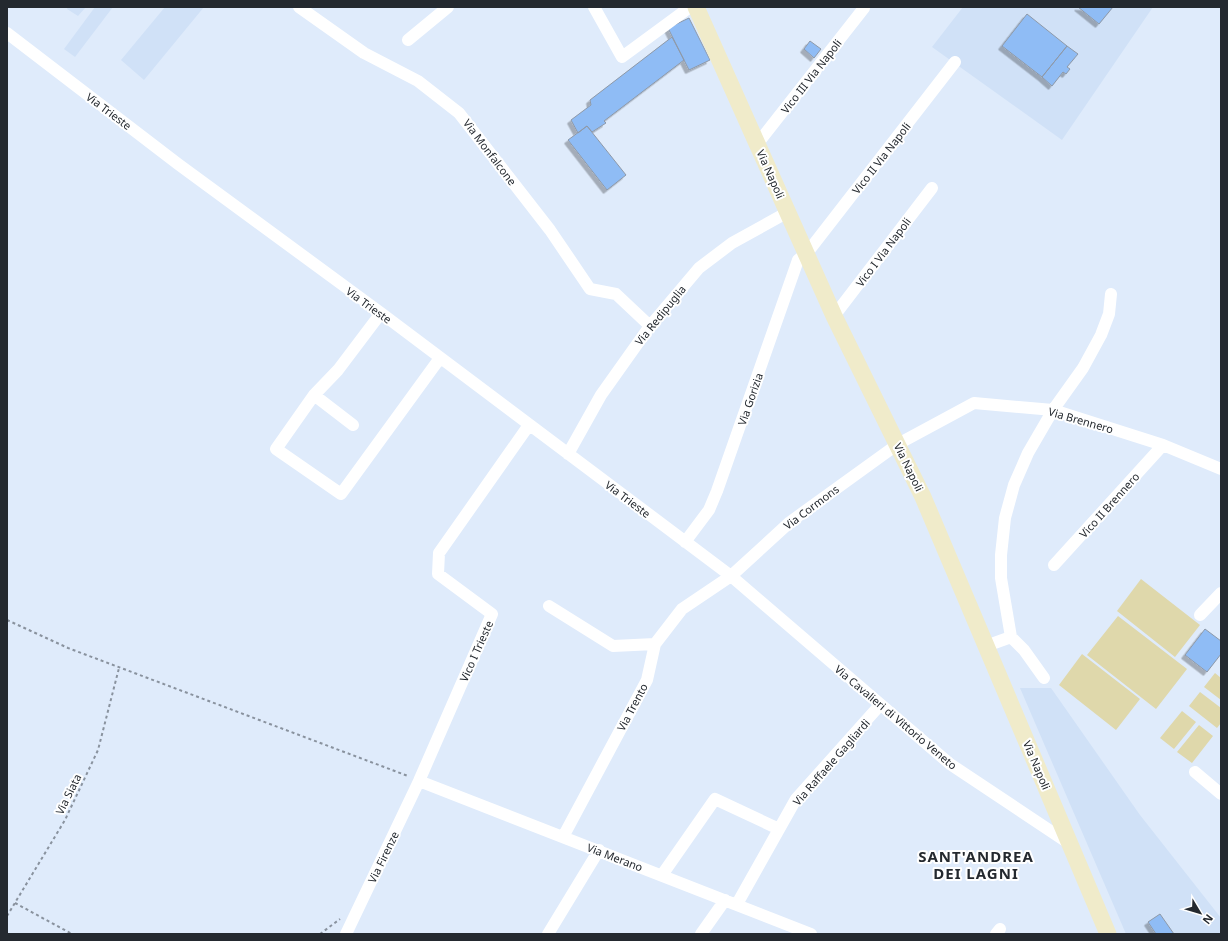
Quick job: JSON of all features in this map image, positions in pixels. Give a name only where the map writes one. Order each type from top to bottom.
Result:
[{"type":"street","name":"Via Monfalcone","points":[[299,7],[364,53],[418,81],[459,113],[550,230],[590,289],[616,294],[650,326]]},
{"type":"street","points":[[408,40],[448,7]]},
{"type":"street","points":[[594,7],[622,57],[690,7]]},
{"type":"street","name":"Via Napoli","points":[[696,7],[834,316],[923,497],[1108,934]]},
{"type":"street","name":"Vico III Via Napoli","points":[[758,143],[864,8]]},
{"type":"street","name":"Via Trieste","points":[[7,33],[178,164],[381,313],[730,576]]},
{"type":"street","name":"Vico II Via Napoli","points":[[807,253],[955,62]]},
{"type":"street","name":"Vico I Via Napoli","points":[[834,316],[932,188]]},
{"type":"street","name":"Via Redipuglia","points":[[568,454],[602,395],[650,326],[699,268],[732,243],[788,212]]},
{"type":"street","name":"Via Gorizia","points":[[685,542],[709,510],[718,491],[798,260],[807,253]]},
{"type":"street","points":[[1044,678],[1024,650],[1011,638],[1001,578],[1001,555],[1006,518],[1014,484],[1028,453],[1053,410],[1083,368],[1101,335],[1109,314],[1111,294]]},
{"type":"street","points":[[381,313],[338,370],[314,395],[276,449],[341,494],[440,358]]},
{"type":"street","points":[[314,395],[353,425]]},
{"type":"street","name":"Via Brennero","points":[[898,444],[974,403],[1053,410],[1163,445],[1221,469]]},
{"type":"street","name":"Vico I Trieste","points":[[419,781],[492,614],[438,574],[439,553],[530,425]]},
{"type":"street","name":"Via Cormons","points":[[730,576],[790,522],[898,444]]},
{"type":"street","name":"Vico II Brennero","points":[[1054,565],[1163,445]]},
{"type":"street","name":"Via Trento","points":[[563,836],[647,680],[655,644],[682,609],[730,576]]},
{"type":"street","name":"Via Cavalieri di Vittorio Veneto","points":[[730,576],[950,764],[1071,845]]},
{"type":"street","points":[[1200,615],[1221,593]]},
{"type":"street","points":[[549,606],[612,646],[655,644]]},
{"type":"street","points":[[986,646],[1011,638]]},
{"type":"street","name":"Via Raffaele Gagliardi","points":[[737,904],[796,799],[880,705]]},
{"type":"street","points":[[1195,772],[1221,794]]},
{"type":"street","name":"Via Merano","points":[[419,781],[737,904],[790,930],[811,934]]},
{"type":"street","name":"Via Firenze","points":[[346,934],[419,781]]},
{"type":"street","points":[[662,875],[715,799],[779,829]]},
{"type":"street","points":[[548,934],[599,850]]},
{"type":"street","points":[[701,934],[725,900]]},
{"type":"path","points":[[7,620],[68,648],[119,668],[419,781]]},
{"type":"path","name":"Via Siata","points":[[7,916],[64,820],[98,750],[119,668]]},
{"type":"path","points":[[15,903],[72,934]]},
{"type":"path","points":[[320,934],[334,922],[349,914],[356,913]]},
{"type":"shaded area","points":[[68,7],[86,7],[78,16],[67,9]]},
{"type":"shaded area","points":[[95,7],[113,7],[75,57],[64,49]]},
{"type":"shaded area","points":[[165,7],[204,7],[144,80],[121,60]]},
{"type":"shaded area","points":[[963,7],[1153,7],[1062,140],[932,47]]},
{"type":"shaded area","points":[[1141,579],[1200,625],[1175,657],[1117,611]]},
{"type":"shaded area","points":[[1118,616],[1187,669],[1156,709],[1087,655]]},
{"type":"shaded area","points":[[1082,654],[1140,699],[1116,730],[1059,685]]},
{"type":"shaded area","points":[[1215,673],[1221,678],[1221,700],[1204,687]]},
{"type":"shaded area","points":[[1020,688],[1051,688],[1140,815],[1221,918],[1221,934],[1126,934]]},
{"type":"shaded area","points":[[1200,692],[1221,708],[1221,723],[1217,728],[1189,706]]},
{"type":"shaded area","points":[[1182,711],[1196,722],[1174,749],[1160,738]]},
{"type":"shaded area","points":[[1199,725],[1213,736],[1192,763],[1177,752]]},
{"type":"building","points":[[1078,7],[1113,7],[1099,24]]},
{"type":"building","points":[[1027,14],[1067,46],[1042,77],[1002,46]]},
{"type":"building","points":[[689,18],[710,60],[689,70],[668,28]]},
{"type":"building","points":[[672,37],[684,60],[604,121],[606,123],[592,132],[587,126],[578,133],[571,120],[591,105],[590,100]]},
{"type":"building","points":[[810,41],[821,49],[814,58],[804,49]]},
{"type":"building","points":[[1067,46],[1078,54],[1067,67],[1070,69],[1066,74],[1063,72],[1052,86],[1042,77]]},
{"type":"building","points":[[587,126],[626,175],[607,190],[568,140]]},
{"type":"building","points":[[1205,629],[1221,641],[1221,654],[1207,672],[1185,655]]},
{"type":"building","points":[[1160,914],[1174,934],[1156,934],[1148,922]]},
{"type":"district","name":"SANT'ANDREA DEI LAGNI","points":[[976,864]]}]
